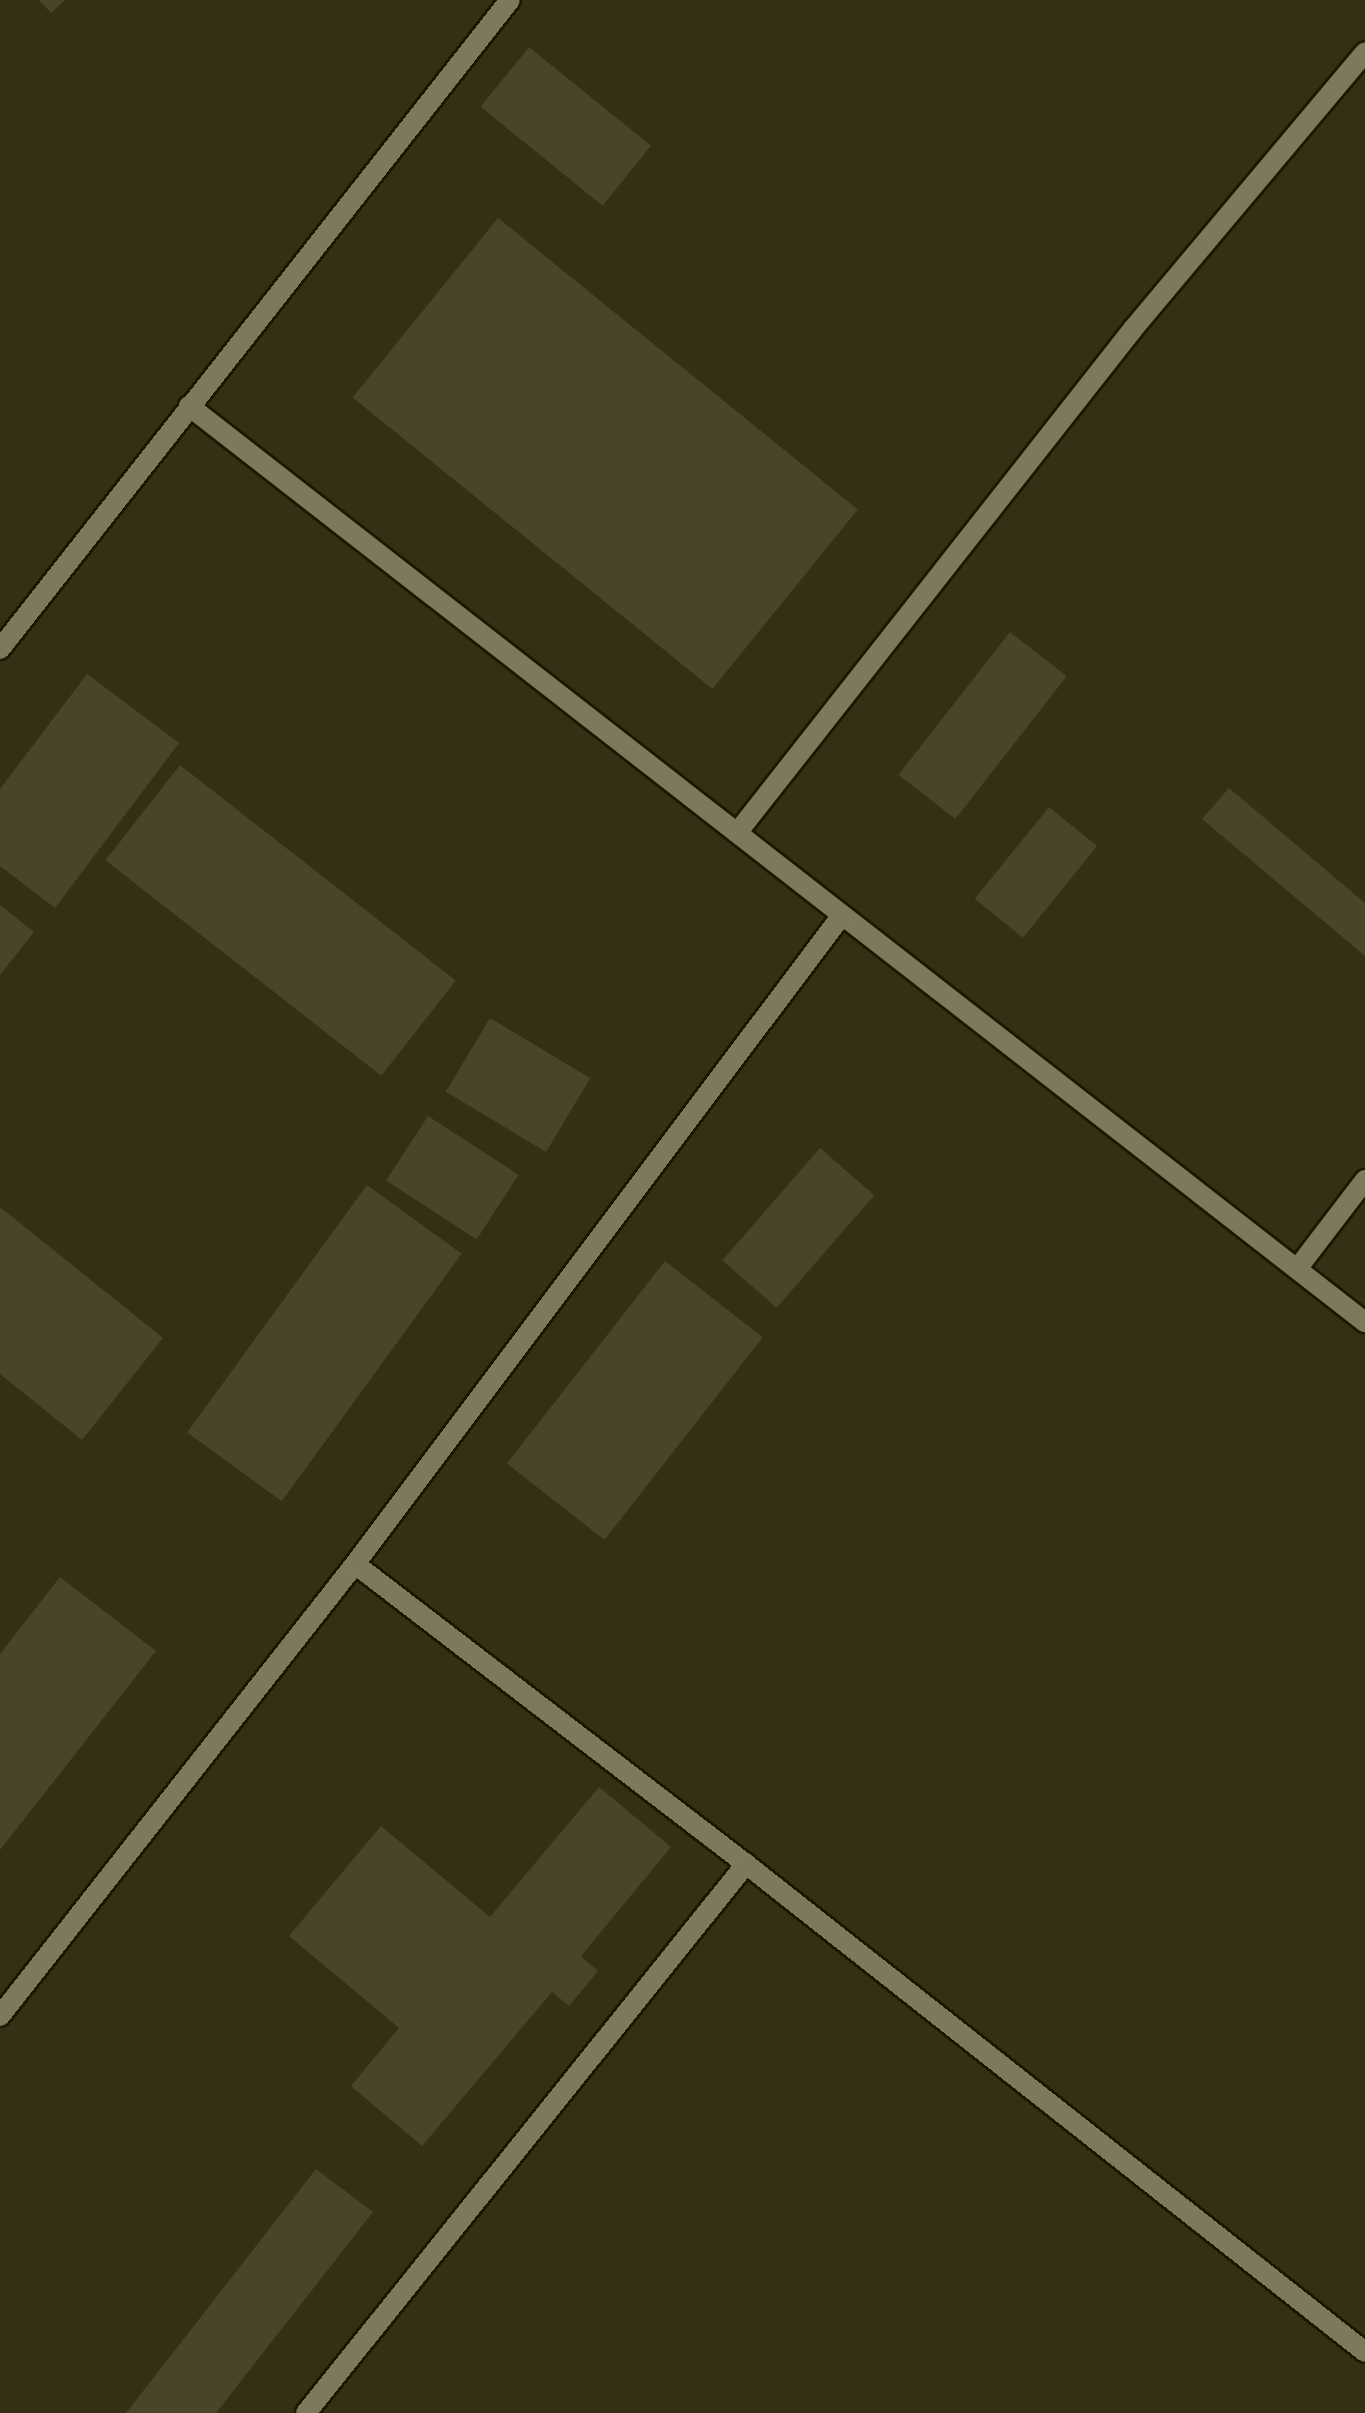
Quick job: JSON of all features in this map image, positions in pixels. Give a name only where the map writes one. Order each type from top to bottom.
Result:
[{"type":"lane","points":[[0,649],[510,0]]},
{"type":"lane","points":[[737,833],[1133,329],[1365,53]]},
{"type":"lane","points":[[189,406],[1365,1322]]},
{"type":"lane","points":[[0,2016],[355,1564],[842,915]]},
{"type":"lane","points":[[1297,1269],[1365,1180]]},
{"type":"lane","points":[[355,1564],[746,1864],[1365,2352]]},
{"type":"lane","points":[[306,2413],[746,1864]]},
{"type":"building","points":[[39,0],[65,0],[51,13]]},
{"type":"building","points":[[529,47],[651,146],[603,206],[481,107]]},
{"type":"building","points":[[498,218],[858,509],[712,689],[353,398]]},
{"type":"building","points":[[1010,632],[1067,676],[955,819],[899,775]]},
{"type":"building","points":[[87,674],[179,743],[55,908],[0,866],[0,789]]},
{"type":"building","points":[[180,765],[456,980],[381,1076],[106,860]]},
{"type":"building","points":[[1229,788],[1365,903],[1365,956],[1202,819]]},
{"type":"building","points":[[1049,807],[1097,846],[1023,938],[975,899]]},
{"type":"building","points":[[0,905],[34,932],[0,975]]},
{"type":"building","points":[[490,1018],[590,1078],[546,1152],[446,1092]]},
{"type":"building","points":[[428,1116],[519,1175],[477,1239],[386,1181]]},
{"type":"building","points":[[820,1148],[874,1195],[777,1308],[722,1260]]},
{"type":"building","points":[[367,1185],[462,1254],[282,1501],[187,1433]]},
{"type":"building","points":[[0,1207],[163,1338],[82,1440],[0,1374]]},
{"type":"building","points":[[665,1261],[763,1337],[604,1540],[507,1464]]},
{"type":"building","points":[[60,1577],[156,1651],[0,1850],[0,1654]]},
{"type":"building","points":[[599,1787],[671,1847],[581,1956],[598,1971],[569,2006],[552,1992],[422,2146],[351,2086],[399,2028],[289,1936],[381,1826],[490,1917]]},
{"type":"building","points":[[316,2169],[373,2212],[216,2413],[126,2413]]}]
